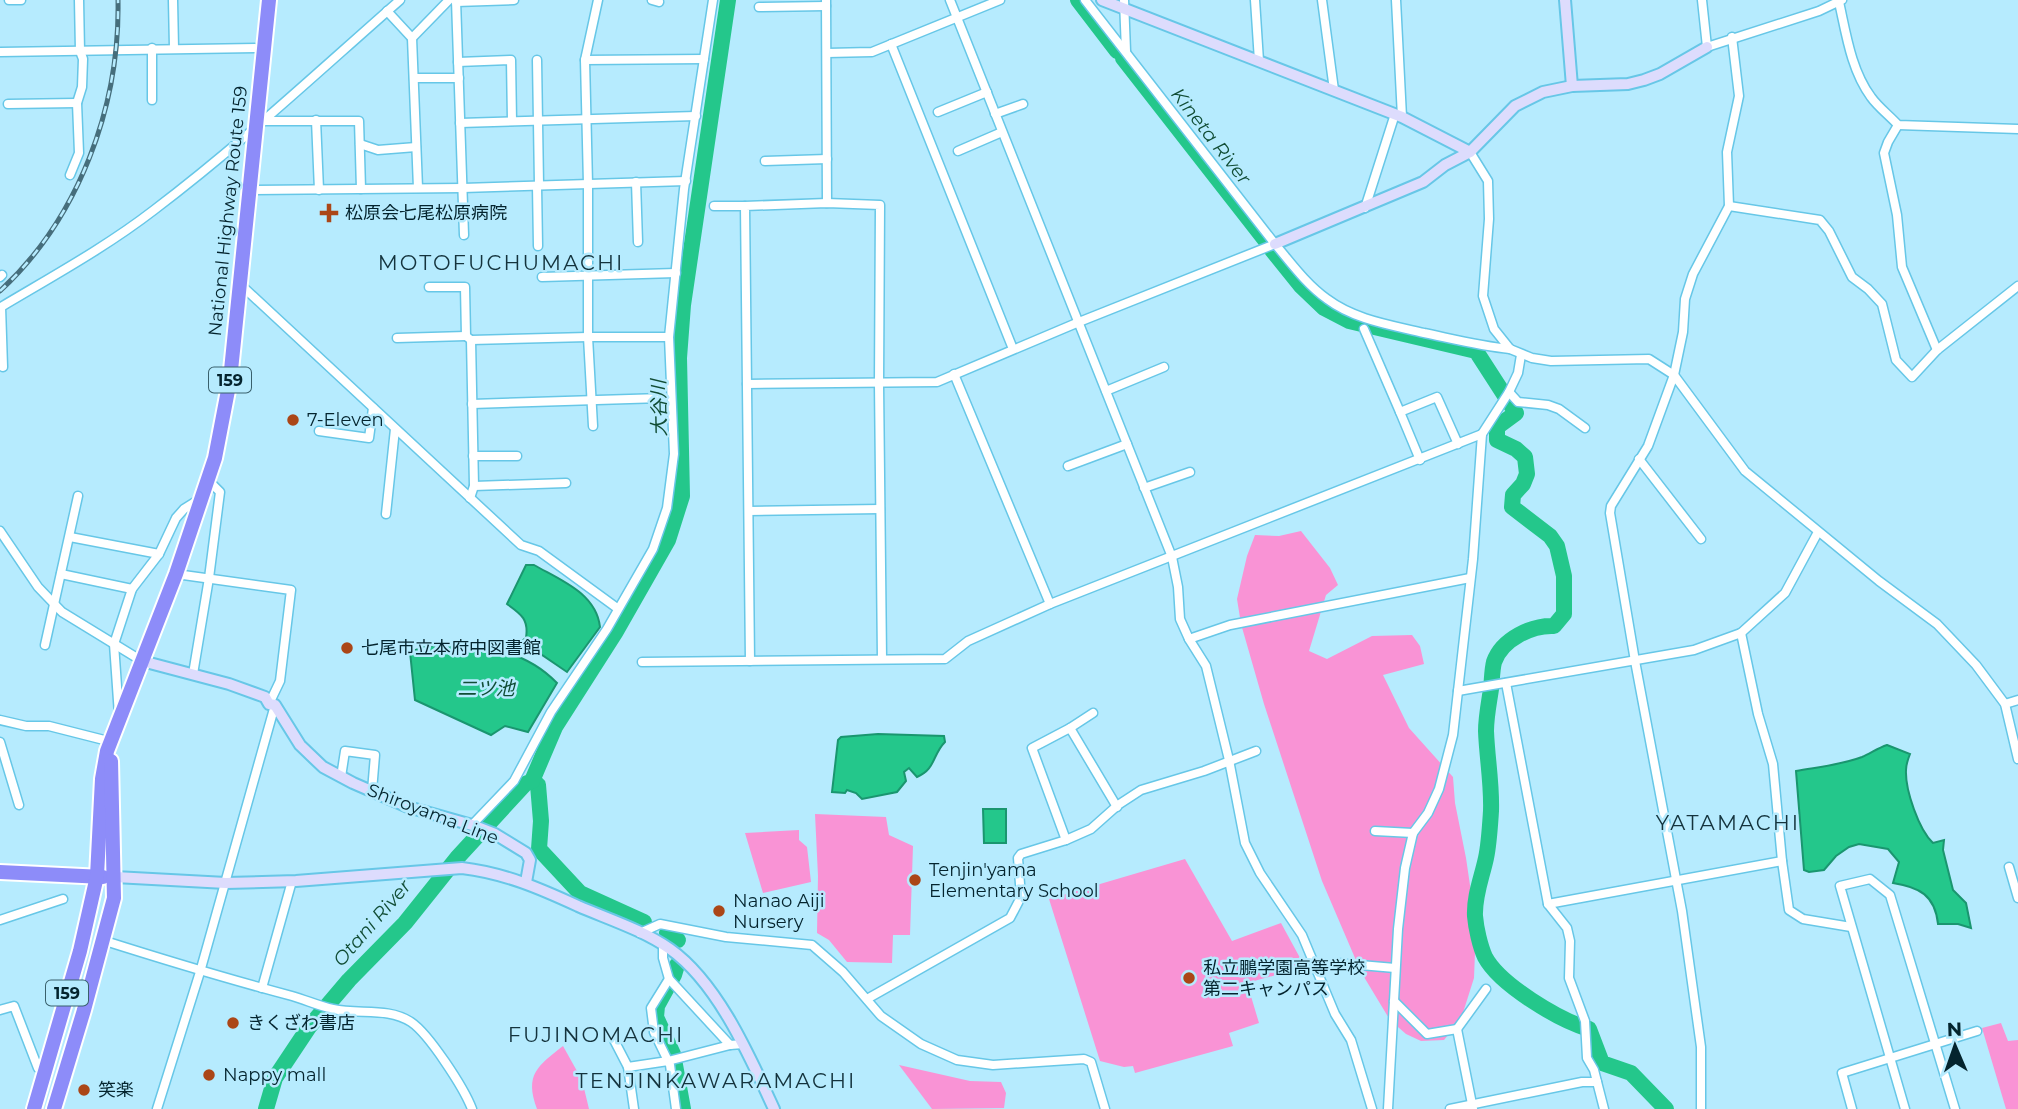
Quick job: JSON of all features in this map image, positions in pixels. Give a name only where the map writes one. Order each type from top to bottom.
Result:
[{"type":"highway","name":"National Highway Route 159","points":[[97,876],[102,779],[107,751],[176,574],[215,458],[230,380],[259,125],[269,0]]},
{"type":"highway","name":"National Highway Route 159","points":[[112,742],[115,877]]},
{"type":"highway","points":[[0,872],[115,877]]},
{"type":"highway","name":"159","points":[[34,1109],[79,951],[97,876]]},
{"type":"highway","name":"159","points":[[54,1109],[114,898],[115,877]]},
{"type":"main road","points":[[1102,0],[1124,4],[1259,61],[1399,115],[1470,152]]},
{"type":"main road","points":[[1565,0],[1573,86]]},
{"type":"main road","points":[[1275,243],[1423,182],[1470,152],[1515,106],[1543,92],[1573,86],[1628,84],[1644,80],[1660,74],[1707,47]]},
{"type":"main road","points":[[142,660],[265,697],[272,705]]},
{"type":"main road","name":"Shiroyama Line","points":[[272,705],[300,745],[323,766],[341,777],[408,807],[495,834],[526,853],[530,860],[526,882]]},
{"type":"main road","name":"Shiroyama Line","points":[[115,877],[226,883],[292,881],[458,868],[486,870],[526,882],[640,933],[663,946],[696,974],[713,995],[743,1044],[774,1109]]},
{"type":"street","points":[[9,0],[22,0]]},
{"type":"street","points":[[70,175],[79,153],[77,103],[82,87],[83,59],[80,51],[79,0]]},
{"type":"street","points":[[173,0],[174,48]]},
{"type":"street","points":[[3,367],[1,307],[133,225],[259,125],[400,0]]},
{"type":"street","points":[[412,38],[454,1],[514,0]]},
{"type":"street","points":[[593,426],[588,337],[585,60],[598,0]]},
{"type":"street","points":[[475,826],[514,781],[551,712],[607,629],[653,549],[661,529],[671,490],[674,454],[669,337],[686,181],[713,0]]},
{"type":"street","points":[[950,0],[1172,557],[1180,618],[1206,666],[1230,760],[1245,843],[1260,873],[1302,935],[1335,1013],[1351,1040],[1372,1109]]},
{"type":"street","points":[[827,53],[872,52],[1000,0]]},
{"type":"street","points":[[1085,0],[1275,243],[1311,285],[1328,300],[1356,315],[1480,346],[1510,349],[1521,355],[1550,360],[1650,359],[1674,375],[1745,471],[1818,532],[1937,624],[1976,665],[2005,704],[2018,759]]},
{"type":"street","points":[[1255,0],[1259,61]]},
{"type":"street","points":[[1322,0],[1334,90]]},
{"type":"street","points":[[1365,208],[1399,115],[1396,0]]},
{"type":"street","points":[[1702,0],[1707,47],[1819,11],[1840,1],[1852,55],[1863,84],[1872,99],[1898,125],[2018,129]]},
{"type":"street","points":[[454,1],[464,235]]},
{"type":"street","points":[[759,7],[826,3],[827,203]]},
{"type":"street","points":[[1124,4],[1126,51]]},
{"type":"street","points":[[387,11],[412,38],[418,188]]},
{"type":"street","points":[[1701,1109],[1701,1047],[1682,911],[1610,513],[1611,506],[1648,446],[1674,375],[1683,332],[1685,299],[1692,274],[1729,206],[1727,152],[1739,96],[1732,37]]},
{"type":"street","points":[[891,44],[1013,349]]},
{"type":"street","points":[[152,48],[152,100]]},
{"type":"street","points":[[0,52],[264,48]]},
{"type":"street","points":[[585,60],[704,59]]},
{"type":"street","points":[[537,60],[538,246]]},
{"type":"street","points":[[458,62],[511,61],[512,121]]},
{"type":"street","points":[[414,78],[459,78]]},
{"type":"street","points":[[938,112],[987,92]]},
{"type":"street","points":[[8,104],[77,103]]},
{"type":"street","points":[[995,114],[1023,104]]},
{"type":"street","points":[[460,123],[696,116]]},
{"type":"street","points":[[259,125],[316,120],[359,121],[361,189]]},
{"type":"street","points":[[316,120],[319,190]]},
{"type":"street","points":[[1898,125],[1884,153],[1897,215],[1900,256],[1902,267],[1937,349]]},
{"type":"street","points":[[958,151],[1002,132]]},
{"type":"street","points":[[360,144],[378,150],[416,147]]},
{"type":"street","points":[[1470,152],[1488,181],[1489,219],[1484,304],[1494,328],[1510,349]]},
{"type":"street","points":[[765,161],[827,159]]},
{"type":"street","points":[[251,190],[463,188],[686,181]]},
{"type":"street","points":[[636,182],[638,242]]},
{"type":"street","points":[[714,206],[827,203],[880,205],[882,659]]},
{"type":"street","points":[[745,206],[750,661]]},
{"type":"street","points":[[1729,206],[1820,220],[1829,231],[1852,277],[1882,304],[1896,360],[1912,377],[1937,349],[2018,286]]},
{"type":"street","points":[[747,384],[937,382],[1275,243]]},
{"type":"street","points":[[542,277],[677,273]]},
{"type":"street","points":[[241,285],[521,545],[540,551],[617,608]]},
{"type":"street","points":[[429,287],[465,287],[474,486],[470,498]]},
{"type":"street","points":[[1364,329],[1420,460]]},
{"type":"street","points":[[397,338],[669,337]]},
{"type":"street","points":[[1388,1109],[1395,968],[1405,868],[1413,833],[1428,813],[1439,789],[1454,735],[1482,435],[1507,396],[1518,373],[1521,355]]},
{"type":"street","points":[[1106,391],[1164,367]]},
{"type":"street","points":[[954,374],[1050,604]]},
{"type":"street","points":[[1507,396],[1518,402],[1559,409],[1585,428]]},
{"type":"street","points":[[1399,412],[1437,397],[1458,444]]},
{"type":"street","points":[[472,404],[662,398]]},
{"type":"street","points":[[319,431],[369,438],[373,408]]},
{"type":"street","points":[[386,514],[395,429]]},
{"type":"street","points":[[642,662],[945,659],[968,641],[1050,604],[1482,435]]},
{"type":"street","points":[[1068,466],[1127,444]]},
{"type":"street","points":[[473,456],[517,456]]},
{"type":"street","points":[[1639,459],[1700,539]]},
{"type":"street","points":[[1144,488],[1190,472]]},
{"type":"street","points":[[193,674],[220,492],[207,479]]},
{"type":"street","points":[[474,486],[565,483]]},
{"type":"street","points":[[45,645],[78,496]]},
{"type":"street","points":[[120,721],[114,644],[132,589],[159,554],[176,518],[200,499]]},
{"type":"street","points":[[749,511],[880,509]]},
{"type":"street","points":[[0,531],[24,568],[62,612],[142,660]]},
{"type":"street","points":[[1458,691],[1694,650],[1741,633],[1785,593],[1818,532]]},
{"type":"street","points":[[70,537],[159,554]]},
{"type":"street","points":[[61,574],[132,589]]},
{"type":"street","points":[[157,1109],[226,883],[280,681],[291,590],[176,574]]},
{"type":"street","points":[[1189,639],[1230,625],[1470,578]]},
{"type":"street","points":[[1741,633],[1758,714],[1773,764],[1789,910],[1803,919],[1851,927]]},
{"type":"street","points":[[1506,683],[1548,904],[1567,928],[1570,942],[1569,978],[1584,1027],[1587,1058],[1594,1070],[1604,1109]]},
{"type":"street","points":[[2005,704],[2018,700]]},
{"type":"street","points":[[1066,840],[1032,748],[1094,713]]},
{"type":"street","points":[[0,720],[26,726],[49,726],[112,742]]},
{"type":"street","points":[[1070,728],[1116,807]]},
{"type":"street","points":[[0,742],[19,805]]},
{"type":"street","points":[[341,777],[345,751],[375,755],[372,791]]},
{"type":"street","points":[[867,999],[1010,918],[1021,897],[1019,856],[1091,829],[1141,790],[1255,751]]},
{"type":"street","points":[[1375,831],[1413,833]]},
{"type":"street","points":[[1548,904],[1782,861]]},
{"type":"street","points":[[2009,867],[2018,898]]},
{"type":"street","points":[[1905,1109],[1840,886],[1870,879],[1890,895],[1955,1109]]},
{"type":"street","points":[[262,988],[292,881]]},
{"type":"street","points":[[0,920],[63,899]]},
{"type":"street","points":[[640,933],[660,924],[726,937],[812,945],[843,972],[881,1016],[921,1044],[957,1060],[993,1065],[1084,1059],[1091,1062],[1105,1109]]},
{"type":"street","points":[[102,940],[200,972],[325,1006],[361,1013],[388,1012],[412,1022],[437,1051],[472,1109]]},
{"type":"street","points":[[663,946],[663,958],[671,981],[730,1045]]},
{"type":"street","points":[[1317,971],[1337,963],[1395,968]]},
{"type":"street","points":[[671,981],[651,1008],[654,1031],[668,1060],[676,1109]]},
{"type":"street","points":[[1394,1001],[1427,1034],[1457,1029],[1486,989]]},
{"type":"street","points":[[0,1010],[15,1006],[38,1068],[46,1070]]},
{"type":"street","points":[[1457,1029],[1472,1107]]},
{"type":"street","points":[[1852,1109],[1842,1073],[1976,1031]]},
{"type":"street","points":[[614,1040],[628,1067],[634,1109]]},
{"type":"street","points":[[628,1067],[743,1044]]},
{"type":"street","points":[[1450,1109],[1472,1107],[1582,1082],[1597,1082]]},
{"type":"shaded area","points":[[1301,531],[1330,568],[1338,585],[1326,595],[1309,651],[1327,659],[1372,636],[1412,635],[1420,646],[1424,664],[1383,675],[1409,728],[1453,777],[1476,926],[1474,978],[1461,1019],[1444,1040],[1421,1041],[1406,1034],[1390,1020],[1361,972],[1322,881],[1264,704],[1241,624],[1237,599],[1255,535],[1279,536]]},
{"type":"shaded area","points":[[815,814],[886,817],[889,835],[913,846],[910,935],[893,935],[892,963],[847,962],[829,940],[817,933]]},
{"type":"shaded area","points":[[799,830],[799,840],[807,847],[811,882],[763,893],[745,833]]},
{"type":"shaded area","points":[[1185,859],[1232,941],[1281,923],[1305,967],[1247,983],[1259,1023],[1229,1033],[1233,1046],[1135,1073],[1133,1066],[1124,1067],[1100,1061],[1049,899]]},
{"type":"shaded area","points":[[2001,1023],[2008,1041],[2018,1040],[2018,1109],[2006,1109],[1982,1028]]},
{"type":"shaded area","points":[[563,1046],[582,1080],[589,1109],[537,1109],[533,1097],[533,1079],[540,1065]]},
{"type":"shaded area","points":[[899,1065],[970,1081],[1001,1082],[1006,1093],[1004,1108],[932,1109]]},
{"type":"water","name":"二ツ池","points":[[526,565],[534,565],[575,589],[592,605],[597,615],[600,627],[567,672],[542,655],[515,645],[526,638],[526,626],[520,614],[507,604]]},
{"type":"water","name":"二ツ池","points":[[427,646],[497,650],[528,661],[557,683],[528,732],[505,726],[491,735],[415,700],[410,652]]},
{"type":"water","points":[[878,734],[944,736],[945,742],[923,774],[917,777],[909,768],[904,772],[906,781],[897,792],[862,799],[847,790],[845,793],[832,792],[838,740],[841,737]]},
{"type":"water","points":[[1887,745],[1910,754],[1906,778],[1914,809],[1933,843],[1944,840],[1943,850],[1953,890],[1966,903],[1971,928],[1958,924],[1938,924],[1933,906],[1924,894],[1911,887],[1893,883],[1899,862],[1888,849],[1859,844],[1836,856],[1824,870],[1804,870],[1796,771],[1854,760]]},
{"type":"water","points":[[983,809],[1006,809],[1006,843],[984,843]]},
{"type":"waterway","name":"大谷川","points":[[266,1109],[275,1078],[309,1027],[349,980],[405,923],[457,858],[525,784],[532,781],[555,727],[615,633],[668,540],[682,496],[679,358],[683,305],[728,0]]},
{"type":"waterway","name":"Kineta River","points":[[1078,0],[1117,51]]},
{"type":"waterway","name":"Kineta River","points":[[1123,58],[1266,241]]},
{"type":"waterway","name":"Kineta River","points":[[1272,250],[1301,286],[1324,308],[1349,321],[1476,351],[1516,413],[1497,427],[1497,440],[1516,449],[1525,457],[1527,474],[1523,484],[1513,495],[1512,507],[1550,536],[1557,546],[1564,576],[1564,614],[1554,626],[1536,628],[1511,640],[1494,662],[1486,731],[1491,811],[1487,853],[1476,901],[1477,931],[1485,957],[1503,979],[1547,1010],[1589,1029],[1602,1063],[1631,1073],[1666,1109]]},
{"type":"waterway","points":[[532,781],[538,785],[541,821],[539,849],[580,893],[644,922]]},
{"type":"waterway","points":[[667,933],[678,940]]},
{"type":"waterway","points":[[677,965],[657,1006],[656,1017],[673,1054],[683,1109]]},
{"type":"railway","points":[[0,291],[28,262],[52,230],[73,195],[89,158],[112,80],[118,0]]},
{"type":"place","name":"松原会七尾松原病院","points":[[329,213]]},
{"type":"place","name":"7-Eleven","points":[[293,420]]},
{"type":"place","name":"七尾市立本府中図書館","points":[[347,648]]},
{"type":"place","name":"Tenjin'yama Elementary School","points":[[915,880]]},
{"type":"place","name":"Nanao Aiji Nursery","points":[[719,911]]},
{"type":"place","name":"私立鵬学園高等学校 第二キャンパス","points":[[1189,978]]},
{"type":"place","name":"きくざわ書店","points":[[233,1023]]},
{"type":"place","name":"Nappy mall","points":[[209,1075]]},
{"type":"place","name":"笑楽","points":[[84,1090]]},
{"type":"district","name":"MOTOFUCHUMACHI","points":[[501,262]]},
{"type":"district","name":"YATAMACHI","points":[[1728,822]]},
{"type":"district","name":"FUJINOMACHI","points":[[596,1034]]},
{"type":"district","name":"TENJINKAWARAMACHI","points":[[716,1080]]},
{"type":"water label","name":"Otani River","points":[[372,923]]}]
